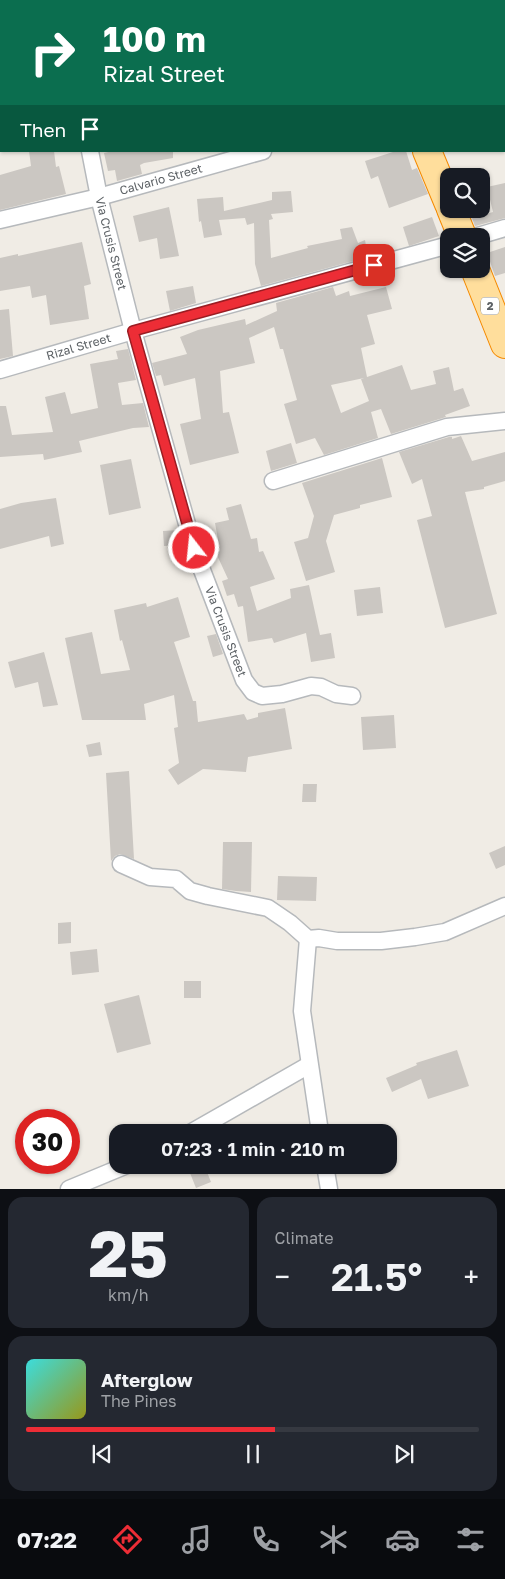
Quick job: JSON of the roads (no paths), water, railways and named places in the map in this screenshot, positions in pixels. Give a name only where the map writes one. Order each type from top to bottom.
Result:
[{"type":"highway","points":[[427,152],[440,182]]},
{"type":"highway","name":"2","points":[[479,278],[505,344]]},
{"type":"street","name":"Via Crusis Street","points":[[90,152],[99,197],[133,331],[194,548],[244,680],[253,692],[262,696],[282,694],[311,686],[321,687],[336,694],[352,696]]},
{"type":"street","name":"Calvario Street","points":[[0,220],[99,197],[259,152]]},
{"type":"street","points":[[490,232],[505,228]]},
{"type":"street","name":"Rizal Street","points":[[0,370],[133,331],[440,247]]},
{"type":"street","points":[[273,481],[447,427],[505,421]]},
{"type":"street","points":[[121,864],[150,877],[176,878],[190,890],[208,896],[268,908],[308,938],[337,941],[372,941],[422,936],[445,932],[505,906]]},
{"type":"street","points":[[308,938],[302,1011],[319,1124]]},
{"type":"street","points":[[206,1124],[309,1065]]},
{"type":"street","points":[[69,1189],[109,1172]]},
{"type":"street","points":[[326,1174],[329,1189]]}]
